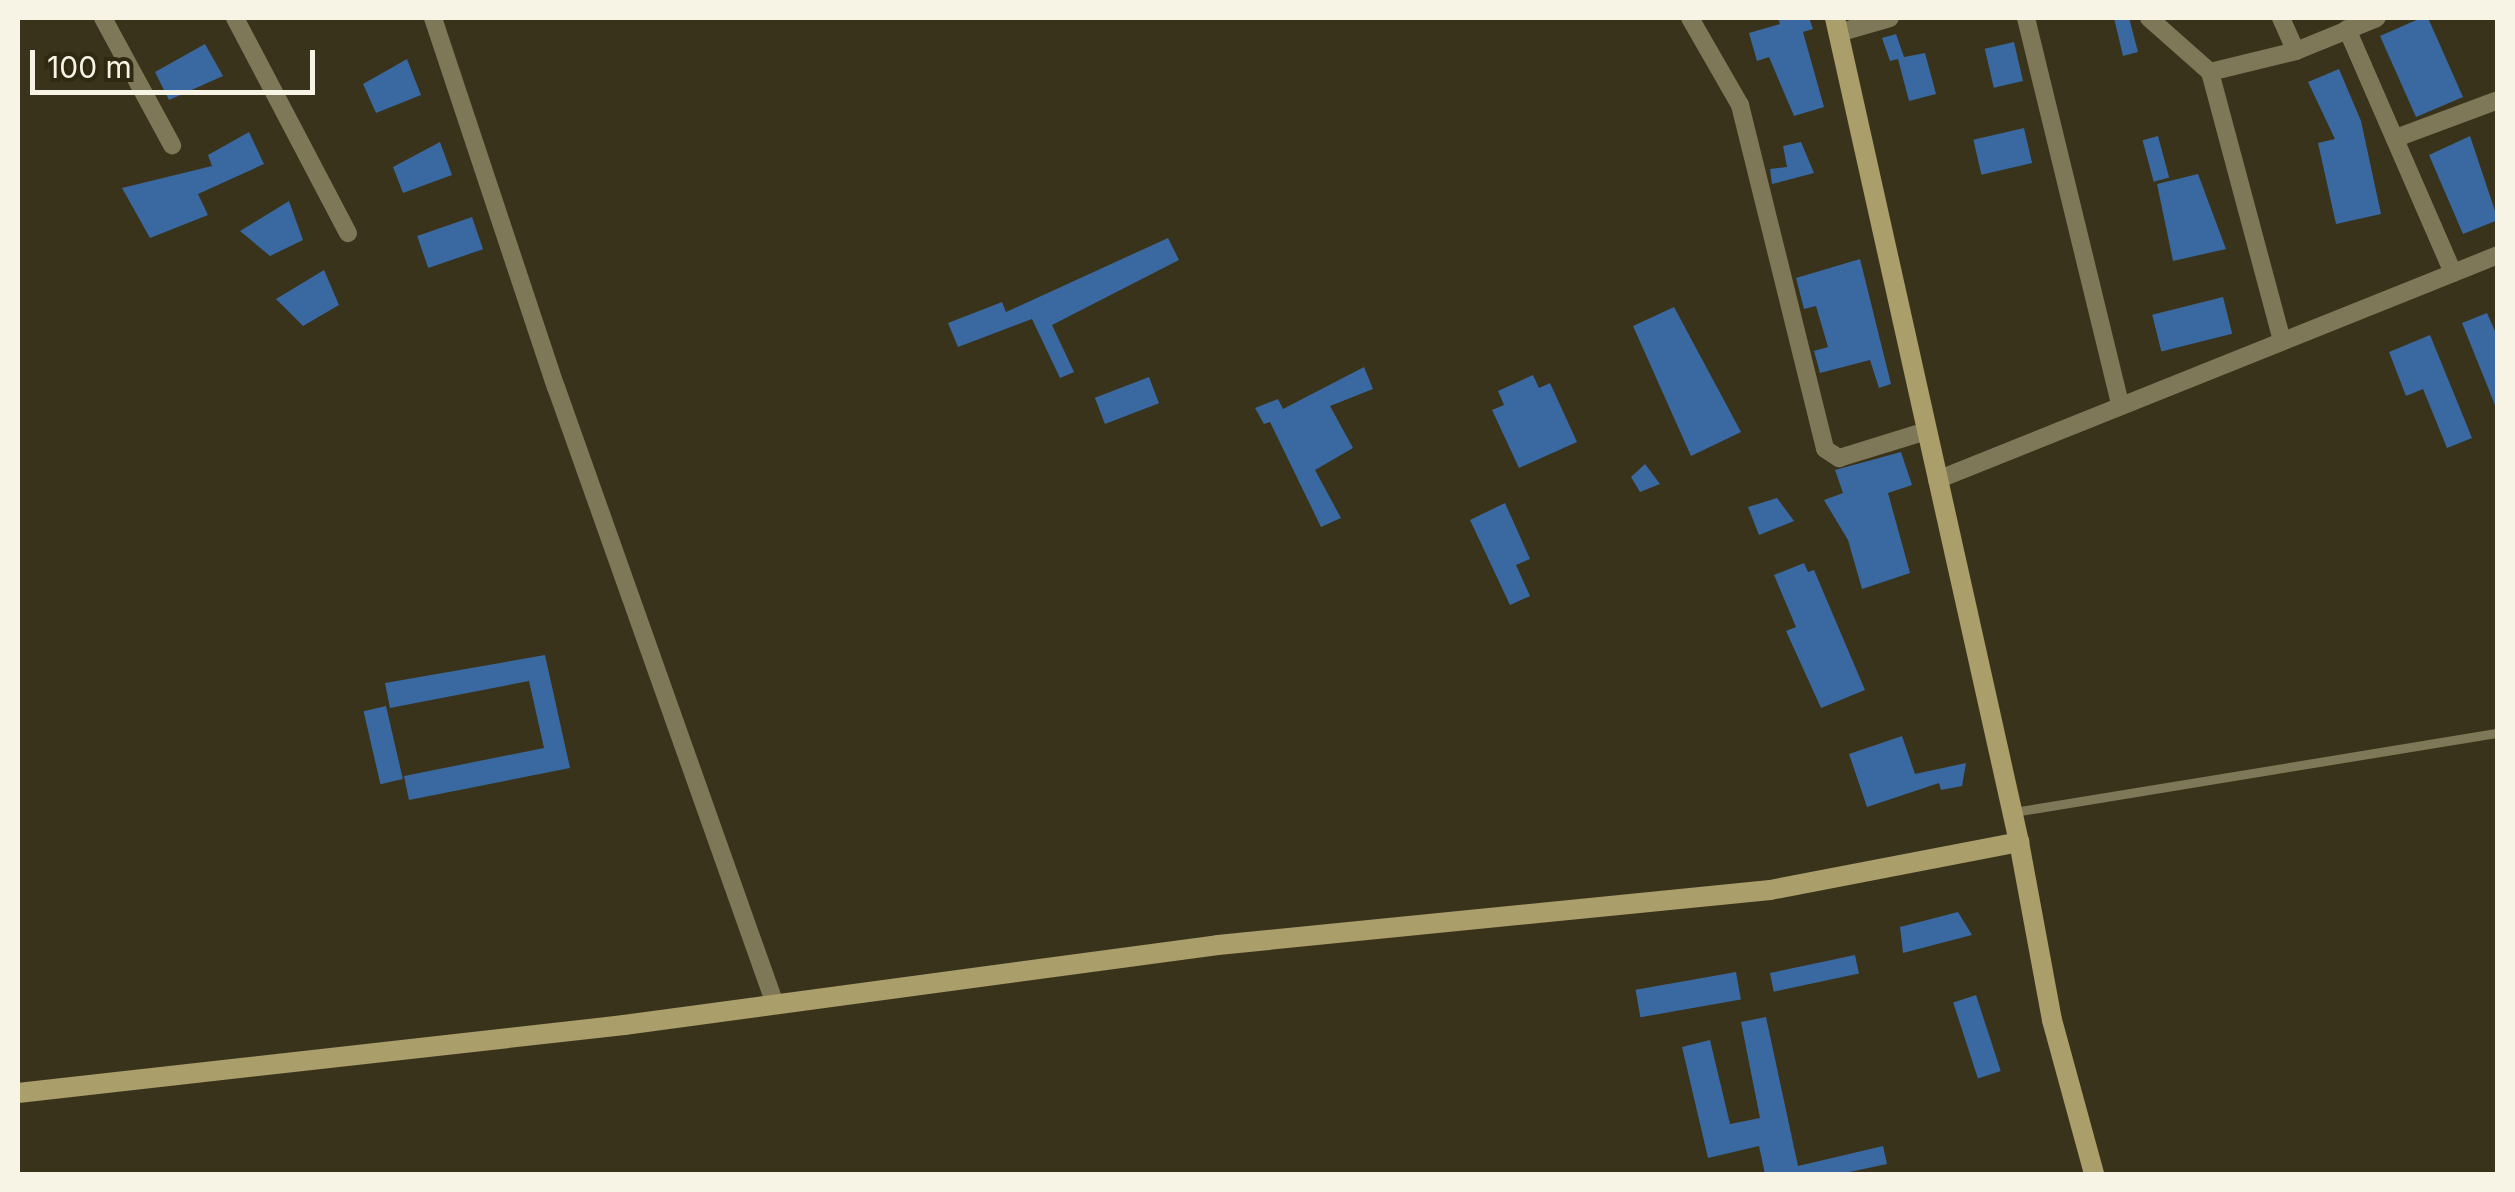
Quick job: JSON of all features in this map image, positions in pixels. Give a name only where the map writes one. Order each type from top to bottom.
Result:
[{"type":"street","points":[[103,18],[172,146]]},
{"type":"street","points":[[235,18],[348,233]]},
{"type":"street","points":[[433,18],[556,387],[775,1004]]},
{"type":"street","points":[[1690,18],[1740,105],[1824,448],[1838,458],[1927,431]]},
{"type":"street","points":[[1890,18],[1837,25],[2019,842],[2052,1020],[2094,1174]]},
{"type":"street","points":[[2026,18],[2120,406]]},
{"type":"street","points":[[2149,18],[2210,72],[2282,341]]},
{"type":"street","points":[[2280,18],[2296,51]]},
{"type":"street","points":[[2210,72],[2296,51],[2377,18]]},
{"type":"street","points":[[2348,30],[2453,272]]},
{"type":"street","points":[[2396,138],[2498,100]]},
{"type":"street","points":[[1937,480],[2498,255]]},
{"type":"street","points":[[18,1093],[775,1004],[1292,937],[1770,890],[2019,842]]},
{"type":"lane","points":[[2012,812],[2498,733]]},
{"type":"building","points":[[1778,18],[1809,18],[1813,29],[1803,32],[1824,107],[1794,116],[1769,57],[1757,61],[1749,33],[1780,24]]},
{"type":"building","points":[[2114,18],[2129,18],[2138,52],[2123,56]]},
{"type":"building","points":[[2428,18],[2463,97],[2416,117],[2380,36]]},
{"type":"building","points":[[1896,34],[1904,57],[1925,53],[1936,94],[1909,101],[1898,59],[1890,61],[1882,38]]},
{"type":"building","points":[[2014,42],[2023,81],[1994,88],[1985,49]]},
{"type":"building","points":[[205,44],[223,76],[169,100],[155,72]]},
{"type":"building","points":[[407,59],[421,95],[376,113],[363,84]]},
{"type":"building","points":[[2339,69],[2361,121],[2381,214],[2336,224],[2318,143],[2335,139],[2308,82]]},
{"type":"building","points":[[2024,128],[2032,163],[1981,175],[1973,140]]},
{"type":"building","points":[[249,132],[264,164],[198,194],[208,215],[150,238],[122,188],[212,166],[208,155]]},
{"type":"building","points":[[2158,136],[2169,178],[2154,182],[2143,140]]},
{"type":"building","points":[[2470,136],[2498,220],[2463,234],[2429,155]]},
{"type":"building","points":[[440,142],[452,175],[403,193],[393,167]]},
{"type":"building","points":[[1801,142],[1814,173],[1772,184],[1770,169],[1787,167],[1783,146]]},
{"type":"building","points":[[2198,174],[2226,249],[2173,261],[2157,184]]},
{"type":"building","points":[[289,201],[303,240],[270,256],[240,231]]},
{"type":"building","points":[[472,217],[483,249],[428,268],[417,236]]},
{"type":"building","points":[[1168,238],[1179,260],[1052,325],[1074,372],[1060,378],[1032,319],[958,347],[948,323],[1002,302],[1006,312]]},
{"type":"building","points":[[1860,259],[1891,384],[1879,388],[1870,360],[1820,373],[1814,351],[1828,347],[1816,306],[1804,309],[1796,278]]},
{"type":"building","points":[[324,270],[339,305],[303,326],[276,299]]},
{"type":"building","points":[[2223,297],[2232,334],[2161,352],[2152,315]]},
{"type":"building","points":[[1674,307],[1741,432],[1691,456],[1633,326]]},
{"type":"building","points":[[2487,313],[2498,338],[2497,410],[2462,323]]},
{"type":"building","points":[[2430,335],[2472,438],[2447,448],[2423,389],[2406,396],[2389,352]]},
{"type":"building","points":[[1364,367],[1373,389],[1330,406],[1353,448],[1315,470],[1341,518],[1321,527],[1270,422],[1264,424],[1255,408],[1278,399],[1283,409]]},
{"type":"building","points":[[1533,375],[1539,388],[1550,383],[1577,442],[1519,468],[1492,410],[1504,405],[1498,391]]},
{"type":"building","points":[[1149,377],[1159,403],[1105,424],[1095,398]]},
{"type":"building","points":[[1901,452],[1912,485],[1888,493],[1910,573],[1862,589],[1848,540],[1824,500],[1843,493],[1835,470]]},
{"type":"building","points":[[1645,464],[1660,484],[1640,492],[1631,477]]},
{"type":"building","points":[[1777,498],[1794,521],[1759,535],[1748,507]]},
{"type":"building","points":[[1505,503],[1530,559],[1516,565],[1530,596],[1510,605],[1470,520]]},
{"type":"building","points":[[1804,563],[1808,572],[1814,570],[1865,690],[1821,708],[1786,631],[1796,627],[1774,575]]},
{"type":"building","points":[[545,655],[570,768],[409,800],[404,776],[544,748],[529,681],[390,708],[385,683]]},
{"type":"building","points":[[386,706],[403,779],[380,784],[364,711]]},
{"type":"building","points":[[1902,736],[1915,774],[1966,763],[1962,786],[1941,790],[1939,783],[1867,807],[1849,754]]},
{"type":"building","points":[[1958,912],[1972,935],[1903,953],[1900,927]]},
{"type":"building","points":[[1855,955],[1859,974],[1774,992],[1770,973]]},
{"type":"building","points":[[1736,972],[1741,1000],[1640,1017],[1636,990]]},
{"type":"building","points":[[1976,995],[2001,1071],[1978,1079],[1953,1002]]},
{"type":"building","points":[[1766,1017],[1798,1166],[1883,1146],[1887,1164],[1840,1174],[1765,1174],[1759,1146],[1708,1158],[1682,1047],[1710,1040],[1730,1124],[1760,1118],[1741,1022]]}]
